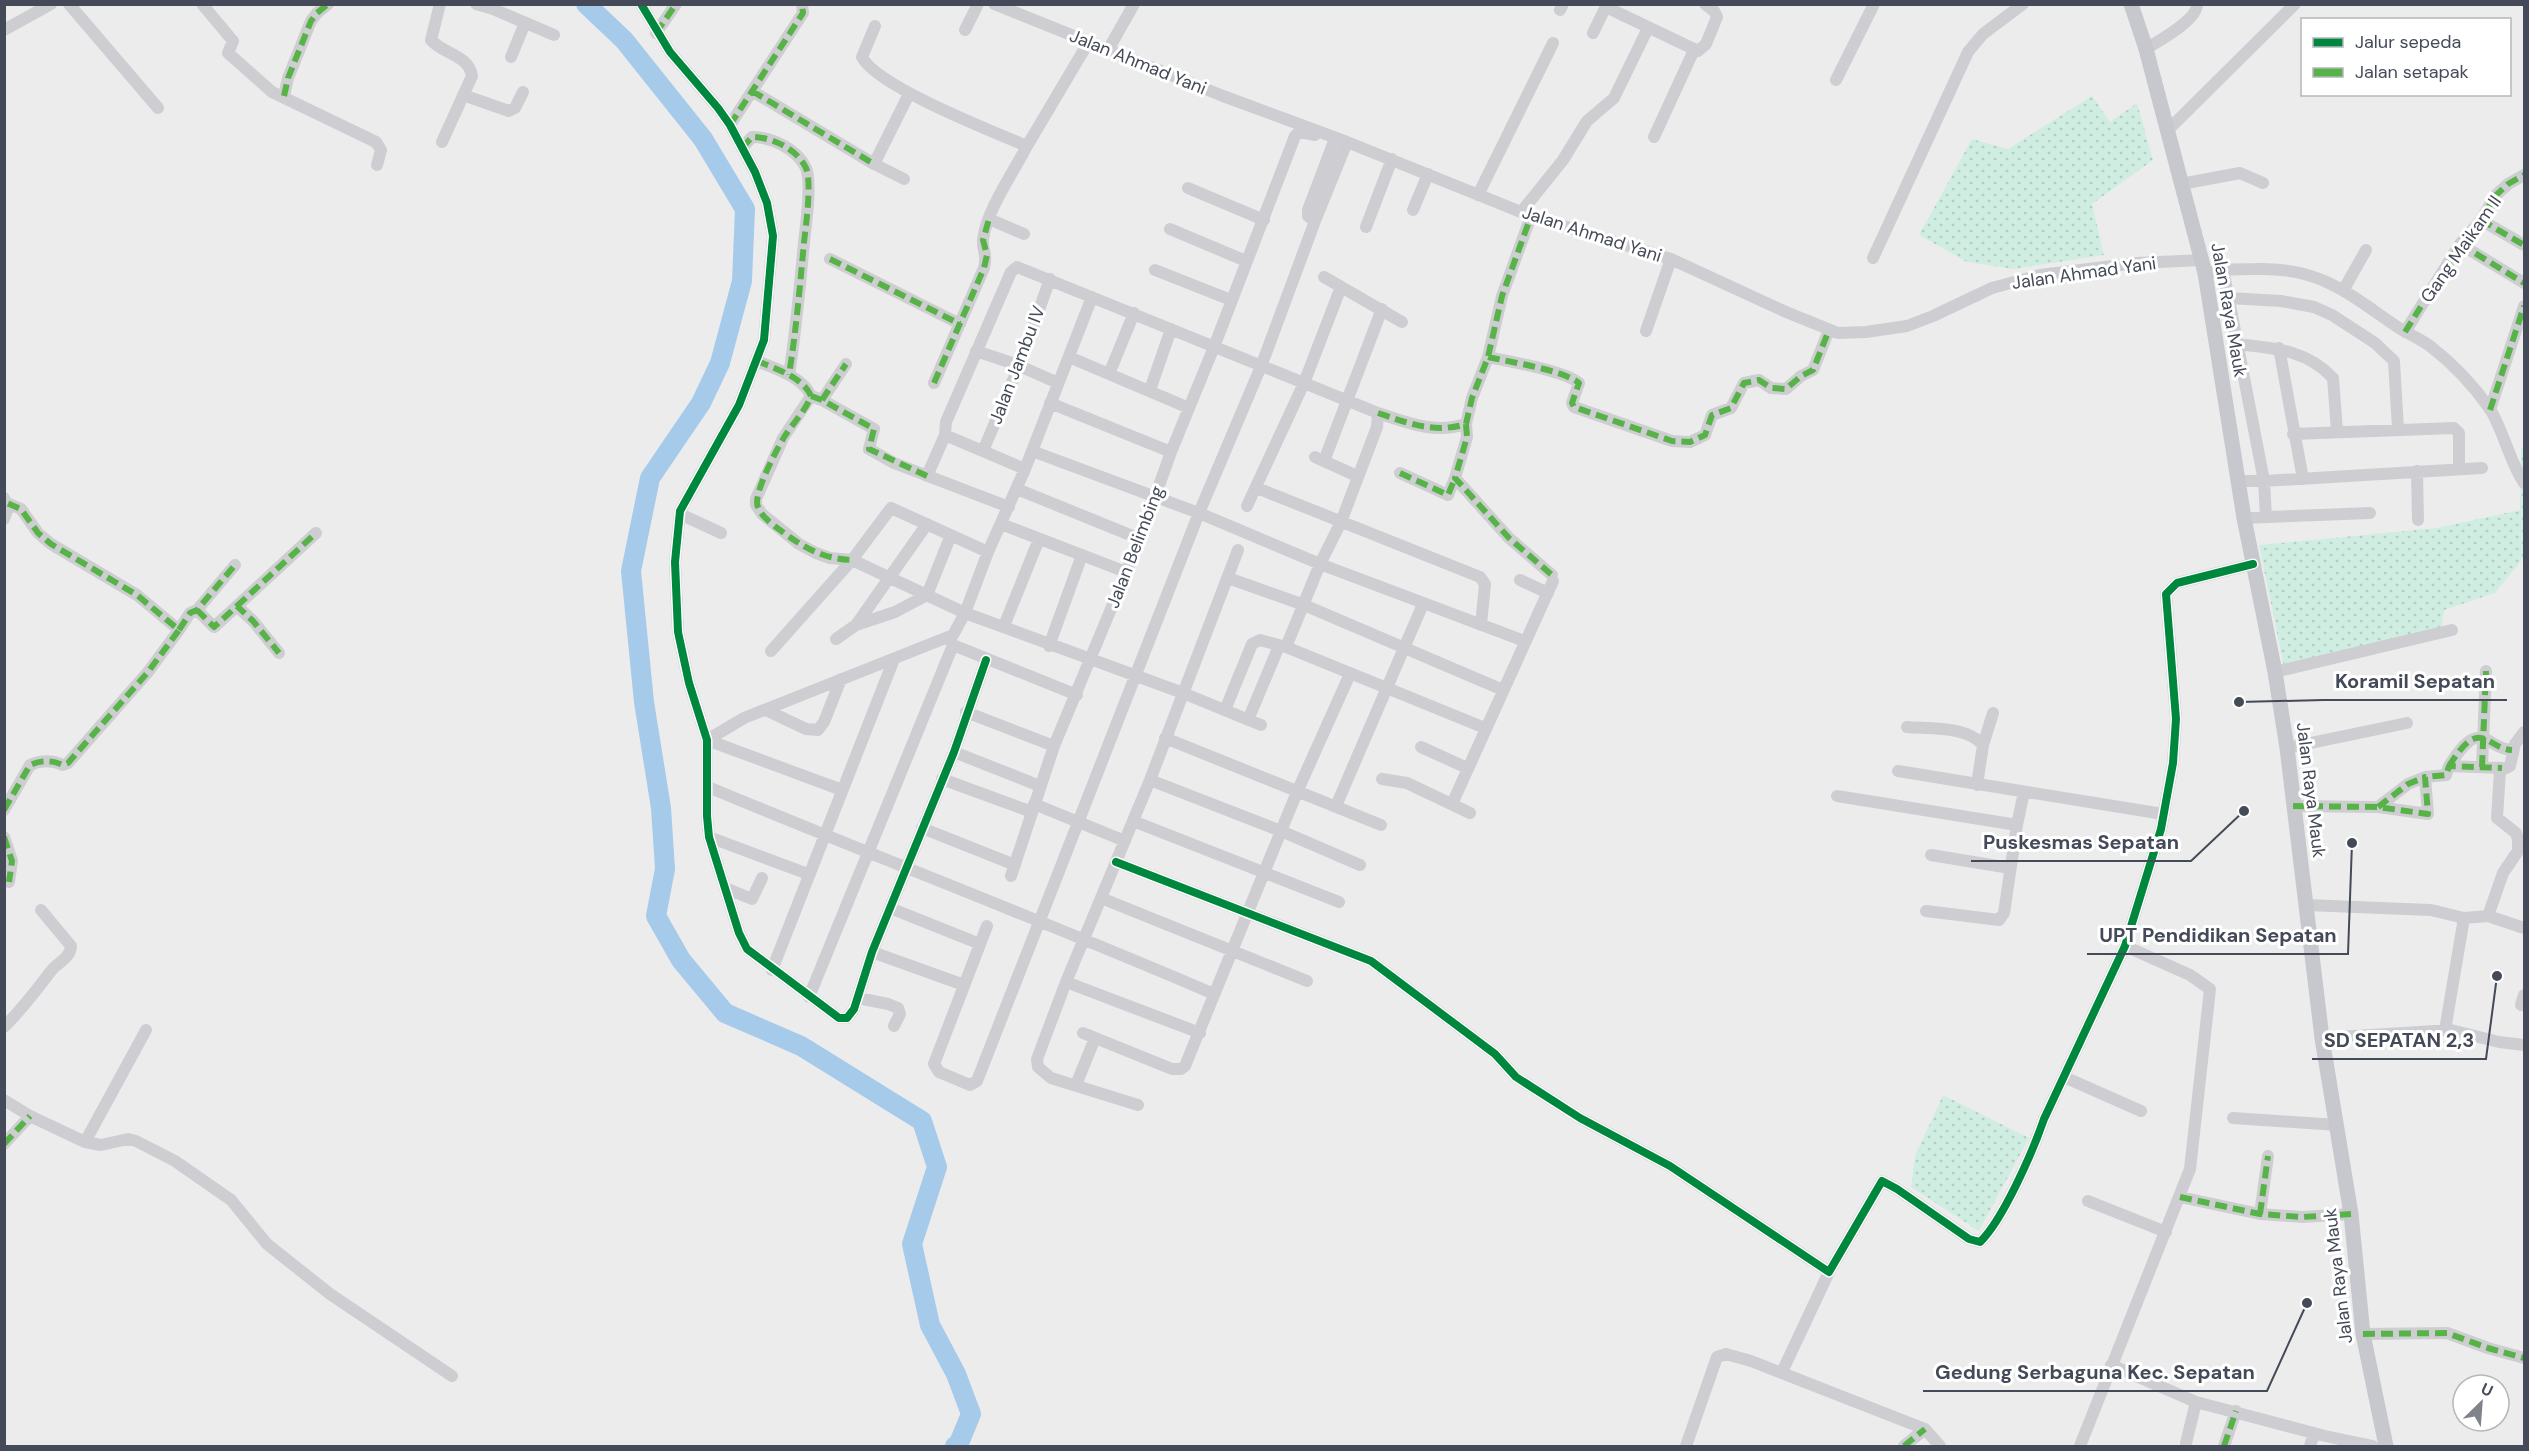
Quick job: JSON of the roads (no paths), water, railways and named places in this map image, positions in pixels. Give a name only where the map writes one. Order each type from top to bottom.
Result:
[{"type":"main road","name":"Jalan Raya Mauk","points":[[2131,4],[2146,49],[2204,266],[2244,518],[2275,672],[2287,748],[2322,1038],[2351,1214],[2363,1334],[2386,1446]]},
{"type":"street","points":[[4,30],[51,4]]},
{"type":"street","points":[[69,4],[158,108]]},
{"type":"street","points":[[202,4],[233,41],[228,53],[264,86],[376,142],[381,150],[377,165]]},
{"type":"street","points":[[284,96],[288,78],[311,21],[328,4]]},
{"type":"street","points":[[440,4],[431,40],[460,58],[470,68],[471,79],[442,142]]},
{"type":"street","points":[[476,4],[554,35]]},
{"type":"street","points":[[640,4],[656,33],[675,59],[730,125],[767,202],[773,236],[764,340],[757,361],[739,405],[680,514],[675,562],[678,632],[689,683],[707,740],[709,837],[743,943],[752,954],[772,970],[843,1020],[849,1016],[858,998],[872,952],[954,752],[966,712],[986,660]]},
{"type":"street","points":[[656,33],[676,4]]},
{"type":"street","points":[[965,30],[978,4]]},
{"type":"street","name":"Jalan Ahmad Yani","points":[[994,4],[1341,145],[1392,159],[1526,214],[1671,259],[1786,312],[1838,333],[1858,333],[1907,326],[1992,288],[2040,275],[2138,263],[2223,269],[2290,270],[2321,279],[2344,290],[2404,332],[2429,345],[2458,371],[2490,410],[2524,483]]},
{"type":"street","points":[[1108,50],[1134,4]]},
{"type":"street","points":[[1593,33],[1606,6],[1694,50],[1703,48],[1717,17],[1714,11],[1705,4]]},
{"type":"street","points":[[1836,80],[1874,4]]},
{"type":"street","points":[[1873,258],[1968,52],[1983,34],[2024,4]]},
{"type":"street","points":[[2146,49],[2185,22],[2196,11],[2197,4]]},
{"type":"street","points":[[2168,130],[2295,4]]},
{"type":"street","points":[[730,125],[803,13],[801,5]]},
{"type":"street","points":[[511,57],[525,23]]},
{"type":"street","points":[[875,26],[864,50],[863,60],[909,94],[1027,146]]},
{"type":"street","points":[[1400,473],[1448,495],[1467,437],[1466,424],[1472,399],[1488,357],[1502,297],[1526,214],[1587,121],[1612,100],[1648,28]]},
{"type":"street","points":[[934,383],[986,260],[983,240],[989,219],[1027,146],[1088,43]]},
{"type":"street","points":[[1478,195],[1553,43]]},
{"type":"street","points":[[1654,137],[1694,50]]},
{"type":"street","points":[[752,91],[853,154],[904,179]]},
{"type":"street","points":[[463,95],[509,111],[515,108],[523,92]]},
{"type":"street","points":[[874,164],[909,94]]},
{"type":"street","name":"Jalan Belimbing","points":[[922,828],[1013,871],[1054,747],[1140,539],[1171,452],[1298,133],[1318,136],[1341,145]]},
{"type":"street","points":[[742,147],[752,137],[772,139],[801,160],[807,170],[808,204],[799,305],[789,375]]},
{"type":"street","points":[[987,926],[934,1066],[939,1072],[970,1085],[976,1081],[1199,513],[1262,364],[1341,145]]},
{"type":"street","points":[[1366,227],[1392,159]]},
{"type":"street","points":[[2181,184],[2240,173],[2263,183]]},
{"type":"street","points":[[1413,210],[1428,174]]},
{"type":"street","name":"Gang Maikam II","points":[[2404,332],[2460,244],[2481,220],[2495,196],[2508,184],[2524,175]]},
{"type":"street","points":[[1188,188],[1264,220]]},
{"type":"street","points":[[989,219],[1024,234]]},
{"type":"street","points":[[2481,220],[2524,245]]},
{"type":"street","points":[[1170,229],[1246,261]]},
{"type":"street","points":[[2460,244],[2524,283]]},
{"type":"street","points":[[2344,290],[2366,250]]},
{"type":"street","points":[[830,259],[960,324]]},
{"type":"street","points":[[1646,331],[1671,259]]},
{"type":"street","points":[[927,476],[945,435],[946,422],[976,351],[1015,268],[1022,267],[1214,347],[1420,427],[1445,428],[1466,424]]},
{"type":"street","points":[[2223,269],[2264,481],[2266,517]]},
{"type":"street","points":[[1155,270],[1231,300]]},
{"type":"street","points":[[1324,277],[1402,322]]},
{"type":"street","name":"Jalan Jambu IV","points":[[983,451],[1019,366],[1050,279]]},
{"type":"street","points":[[1248,506],[1304,383],[1341,287]]},
{"type":"street","points":[[809,997],[951,642],[1017,489],[1092,297]]},
{"type":"street","points":[[2228,298],[2281,301],[2314,307],[2332,315],[2375,343],[2394,362],[2398,429]]},
{"type":"street","points":[[2490,410],[2524,306]]},
{"type":"street","points":[[1357,476],[1319,459],[1349,401],[1382,309]]},
{"type":"street","points":[[1109,374],[1134,313]]},
{"type":"street","points":[[1150,390],[1171,329]]},
{"type":"street","points":[[1488,357],[1558,373],[1575,380],[1579,383],[1572,403],[1574,407],[1666,439],[1689,442],[1705,435],[1712,415],[1731,408],[1744,383],[1759,380],[1771,388],[1786,389],[1801,376],[1813,370],[1829,330]]},
{"type":"street","points":[[2236,344],[2279,348],[2304,356],[2323,368],[2333,378],[2337,431]]},
{"type":"street","points":[[2279,348],[2303,479]]},
{"type":"street","points":[[976,351],[1058,383]]},
{"type":"street","points":[[1069,357],[1189,408]]},
{"type":"street","points":[[757,361],[789,375],[816,398],[874,429],[869,449],[927,476],[1009,507]]},
{"type":"street","points":[[846,364],[783,438],[758,493],[756,506],[775,526],[823,556],[852,560],[965,613],[1004,626],[1049,646],[1135,675],[1261,725]]},
{"type":"street","points":[[1050,404],[1171,452]]},
{"type":"street","points":[[1248,720],[1341,522],[1377,428],[1378,412]]},
{"type":"street","points":[[2293,434],[2457,429],[2459,468]]},
{"type":"street","points":[[945,435],[1025,469]]},
{"type":"street","points":[[1032,451],[1199,513],[1320,564],[1524,642]]},
{"type":"street","points":[[2238,481],[2482,468]]},
{"type":"street","points":[[2417,471],[2418,520]]},
{"type":"street","points":[[1455,478],[1551,583]]},
{"type":"street","points":[[1257,488],[1480,577],[1485,584],[1482,625]]},
{"type":"street","points":[[1017,489],[1140,539]]},
{"type":"street","points":[[4,519],[6,500],[21,509],[38,533],[51,544],[137,595],[179,630]]},
{"type":"street","points":[[771,651],[852,560],[891,508],[988,552]]},
{"type":"street","points":[[2244,518],[2370,513]]},
{"type":"street","points":[[680,514],[721,533]]},
{"type":"street","points":[[856,625],[927,524]]},
{"type":"street","points":[[1001,524],[1126,572]]},
{"type":"street","points":[[197,610],[214,627],[316,533]]},
{"type":"street","points":[[836,639],[856,625],[895,612],[927,595],[951,535]]},
{"type":"street","points":[[1004,626],[1038,539]]},
{"type":"street","points":[[1138,1105],[1051,1078],[1042,1073],[1038,1067],[1040,1048],[1150,780],[1238,550]]},
{"type":"street","points":[[1049,646],[1082,555]]},
{"type":"street","points":[[1782,1372],[1829,1272],[1882,1181],[1969,1239],[1980,1242],[1991,1228],[2034,1149],[2044,1119],[2125,946],[2150,869],[2173,763],[2176,719],[2166,594],[2177,583],[2253,564]]},
{"type":"street","points":[[4,810],[30,765],[50,761],[66,764],[148,672],[190,613],[197,610],[235,565]]},
{"type":"street","points":[[1228,578],[1304,605],[1503,690]]},
{"type":"street","points":[[1520,580],[1551,583]]},
{"type":"street","points":[[1452,804],[1551,583]]},
{"type":"street","points":[[1336,806],[1423,604]]},
{"type":"street","points":[[237,606],[253,621],[279,653]]},
{"type":"street","points":[[2275,672],[2452,630]]},
{"type":"street","points":[[1225,710],[1252,644],[1260,639],[1485,728]]},
{"type":"street","points":[[707,740],[736,722],[768,711],[841,679],[894,659],[951,642],[986,660],[1077,695]]},
{"type":"street","points":[[772,970],[894,659]]},
{"type":"street","points":[[2482,767],[2486,671]]},
{"type":"street","points":[[1076,1085],[1089,1036],[1178,1070],[1186,1065],[1263,873],[1350,674]]},
{"type":"street","points":[[768,711],[806,729],[818,730],[824,722],[841,679]]},
{"type":"street","points":[[966,712],[1054,747]]},
{"type":"street","points":[[1977,785],[1983,745],[1993,713]]},
{"type":"street","points":[[2287,748],[2408,723]]},
{"type":"street","points":[[1907,727],[1975,736],[1983,745]]},
{"type":"street","points":[[2449,766],[2502,768],[2510,766],[2512,750],[2518,737],[2524,732]]},
{"type":"street","points":[[1165,738],[1381,825]]},
{"type":"street","points":[[2378,807],[2408,784],[2425,777],[2446,775],[2449,766],[2462,748],[2476,738],[2482,738],[2496,747],[2512,750]]},
{"type":"street","points":[[707,740],[842,790]]},
{"type":"street","points":[[1421,747],[1467,768]]},
{"type":"street","points":[[954,752],[1040,786]]},
{"type":"street","points":[[2488,916],[2503,873],[2521,844],[2513,829],[2501,823],[2497,818],[2498,783],[2502,768]]},
{"type":"street","points":[[1898,771],[2163,814]]},
{"type":"street","points":[[2293,806],[2378,807],[2428,814],[2425,777]]},
{"type":"street","points":[[1383,779],[1399,779],[1470,813]]},
{"type":"street","points":[[942,780],[1077,822],[1125,841]]},
{"type":"street","points":[[1150,780],[1281,831],[1360,866]]},
{"type":"street","points":[[708,787],[824,836],[906,866],[1085,938],[1214,994]]},
{"type":"street","points":[[1926,911],[1999,920],[2004,913],[2017,825],[2025,792]]},
{"type":"street","points":[[1837,796],[2017,825]]},
{"type":"street","points":[[1133,821],[1339,902]]},
{"type":"street","points":[[4,837],[12,861],[9,882]]},
{"type":"street","points":[[709,837],[808,874]]},
{"type":"street","points":[[1931,855],[2010,868]]},
{"type":"street","points":[[1116,862],[1371,961],[1495,1054],[1516,1077],[1580,1118],[1670,1166],[1829,1272]]},
{"type":"street","points":[[725,888],[752,899],[762,878]]},
{"type":"street","points":[[1101,898],[1307,981]]},
{"type":"street","points":[[2306,905],[2431,910],[2464,918],[2488,916],[2524,928]]},
{"type":"street","points":[[890,908],[980,944]]},
{"type":"street","points":[[4,1027],[33,998],[53,968],[64,961],[71,951],[71,946],[41,910]]},
{"type":"street","points":[[2445,1030],[2464,918]]},
{"type":"street","points":[[2080,1446],[2190,1169],[2210,989],[2190,975],[2125,946]]},
{"type":"street","points":[[872,952],[964,985]]},
{"type":"street","points":[[1066,982],[1200,1033]]},
{"type":"street","points":[[858,998],[898,1008],[900,1014],[894,1026]]},
{"type":"street","points":[[85,1142],[146,1030]]},
{"type":"street","points":[[2322,1038],[2445,1030],[2524,1045]]},
{"type":"street","points":[[2064,1077],[2141,1111]]},
{"type":"street","points":[[4,1100],[30,1116],[85,1142],[101,1145],[128,1139],[136,1141],[191,1171],[231,1200],[267,1245],[330,1294],[452,1376]]},
{"type":"street","points":[[4,1144],[30,1116]]},
{"type":"street","points":[[2233,1118],[2337,1125]]},
{"type":"street","points":[[2260,1214],[2268,1156]]},
{"type":"street","points":[[2180,1197],[2260,1214],[2302,1217],[2351,1214]]},
{"type":"street","points":[[2088,1201],[2166,1232]]},
{"type":"street","points":[[2363,1334],[2447,1333],[2524,1358]]},
{"type":"street","points":[[1686,1446],[1718,1356],[1726,1354],[1782,1372],[1925,1429],[1940,1446]]},
{"type":"street","points":[[2111,1365],[2196,1402],[2373,1446]]},
{"type":"street","points":[[2186,1443],[2196,1402]]},
{"type":"street","points":[[2224,1446],[2236,1412]]},
{"type":"street","points":[[1904,1446],[1925,1429]]},
{"type":"street","points":[[2310,1446],[2314,1433]]},
{"type":"waterway","points":[[586,4],[624,40],[703,139],[745,209],[742,281],[720,363],[701,403],[650,478],[631,571],[644,702],[661,808],[665,869],[656,916],[681,960],[725,1013],[801,1046],[922,1121],[937,1167],[912,1244],[930,1325],[956,1374],[971,1414],[959,1443],[955,1446]]},
{"type":"place","name":"Koramil Sepatan","points":[[2239,702]]},
{"type":"place","name":"Puskesmas Sepatan","points":[[2244,811]]},
{"type":"place","name":"UPT Pendidikan Sepatan","points":[[2352,843]]},
{"type":"place","name":"SD SEPATAN 2,3","points":[[2497,976]]},
{"type":"place","name":"Gedung Serbaguna Kec. Sepatan","points":[[2307,1303]]}]
